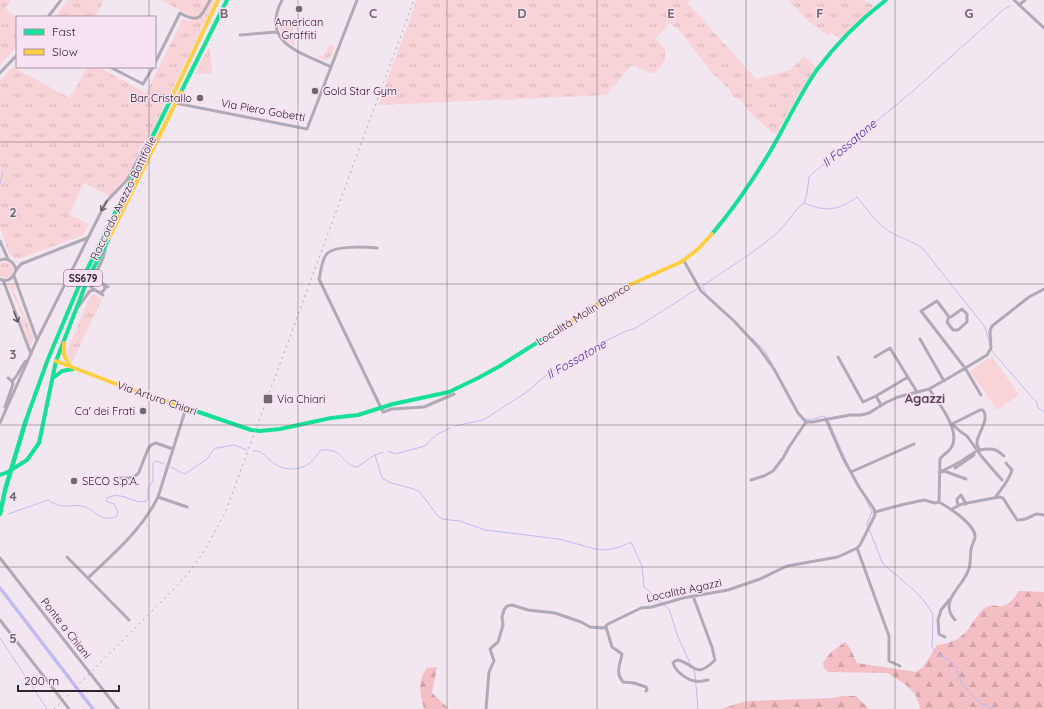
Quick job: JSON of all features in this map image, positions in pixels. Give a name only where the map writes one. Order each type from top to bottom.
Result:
[{"type":"main road","name":"Raccordo Arezzo-Battifolle","points":[[0,514],[5,490],[26,420],[48,359],[78,288],[218,0]]},
{"type":"main road","points":[[1,474],[8,472],[27,460],[39,443],[56,361],[87,281],[227,0]]},
{"type":"main road","name":"Località Molin Bianco","points":[[258,431],[361,415],[382,410],[394,403],[433,396],[455,389],[513,359],[598,302],[628,285],[684,261],[697,250],[733,208],[778,138],[800,97],[816,72],[858,25],[886,0]]},
{"type":"main road","points":[[68,329],[63,354],[68,365],[75,369]]},
{"type":"main road","name":"Via Arturo Chiari","points":[[56,361],[186,408],[258,431]]},
{"type":"main road","points":[[51,380],[60,372],[75,369]]},
{"type":"street","points":[[49,16],[61,0]]},
{"type":"street","points":[[156,61],[180,13],[193,19],[197,18],[201,15],[210,0]]},
{"type":"street","points":[[282,0],[276,12],[275,19],[277,32],[284,42],[331,67]]},
{"type":"street","name":"Via Piero Gobetti","points":[[176,104],[307,129],[357,0]]},
{"type":"street","points":[[1014,0],[1044,28]]},
{"type":"street","points":[[1019,5],[1025,0]]},
{"type":"street","points":[[240,35],[277,32]]},
{"type":"street","points":[[0,73],[16,55]]},
{"type":"street","points":[[112,68],[143,84],[152,68]]},
{"type":"street","points":[[0,423],[37,340],[106,202],[127,180],[142,151],[151,140]]},
{"type":"street","points":[[37,340],[14,276],[16,270],[21,264],[87,238]]},
{"type":"street","points":[[0,241],[8,259],[12,262],[21,264]]},
{"type":"street","points":[[98,282],[95,274],[104,258],[106,243]]},
{"type":"street","points":[[377,248],[354,247],[329,252],[325,256],[320,279],[382,410]]},
{"type":"street","points":[[0,260],[8,259]]},
{"type":"street","points":[[684,261],[701,291],[734,321],[759,348],[774,369],[798,413],[806,422]]},
{"type":"street","points":[[12,262],[16,270]]},
{"type":"street","points":[[14,276],[7,280],[1,280],[30,356]]},
{"type":"street","points":[[87,281],[98,282],[108,286]]},
{"type":"street","points":[[87,281],[94,290],[104,295]]},
{"type":"street","points":[[100,293],[105,289],[104,285]]},
{"type":"street","points":[[751,480],[764,476],[773,470],[783,458],[806,422],[869,413],[881,405],[898,397],[929,389],[987,355],[991,348],[990,331],[992,326],[1029,297],[1044,289]]},
{"type":"street","points":[[76,310],[90,291],[94,290]]},
{"type":"street","points":[[949,316],[937,301],[921,311],[965,368],[981,395]]},
{"type":"street","points":[[962,309],[967,314],[967,322],[958,330],[953,330],[947,322],[949,316],[951,317],[962,309]]},
{"type":"street","points":[[920,339],[944,381]]},
{"type":"street","points":[[875,356],[890,348],[917,392]]},
{"type":"street","points":[[3,415],[13,384],[12,381],[15,379],[21,366],[30,356]]},
{"type":"street","points":[[838,357],[864,402],[908,377]]},
{"type":"street","points":[[8,378],[12,381]]},
{"type":"street","points":[[929,389],[952,424],[967,436],[977,452],[1002,480]]},
{"type":"street","name":"Località Molin Bianco","points":[[382,410],[430,405],[454,394]]},
{"type":"street","points":[[876,396],[881,405]]},
{"type":"street","points":[[411,400],[412,408]]},
{"type":"street","points":[[88,578],[137,530],[145,520],[158,497],[186,408]]},
{"type":"street","points":[[952,424],[980,410],[983,410],[986,418],[976,443],[977,448],[980,450],[992,448],[1004,456]]},
{"type":"street","points":[[826,419],[843,458],[875,512],[875,515],[857,548],[890,636],[888,661],[900,666]]},
{"type":"street","points":[[939,502],[940,459],[951,449],[953,445],[954,440],[952,424]]},
{"type":"street","points":[[116,478],[129,478],[137,476],[140,472],[148,449],[153,443],[173,449]]},
{"type":"street","points":[[851,472],[914,444]]},
{"type":"street","points":[[955,468],[977,452]]},
{"type":"street","points":[[940,472],[977,452]]},
{"type":"street","points":[[995,498],[1006,484],[1011,474],[1012,470],[1006,463]]},
{"type":"street","points":[[940,472],[944,471],[966,479]]},
{"type":"street","points":[[958,506],[957,499],[961,495],[966,504]]},
{"type":"street","points":[[158,497],[187,507]]},
{"type":"street","points":[[952,509],[966,504],[995,498],[1003,498],[1017,520],[1022,521],[1037,514],[1044,515]]},
{"type":"street","points":[[875,512],[924,500],[935,504],[939,502],[952,509],[974,531],[975,537],[971,548],[969,570],[960,585],[941,610],[938,620],[939,634],[944,637]]},
{"type":"street","name":"Località Agazzi","points":[[606,627],[608,624],[641,608],[652,607],[674,600],[728,590],[760,579],[786,566],[838,557],[857,548]]},
{"type":"street","points":[[67,557],[129,620]]},
{"type":"street","name":"Ponte a Chiani","points":[[0,558],[118,709]]},
{"type":"street","points":[[693,596],[712,647],[715,660],[705,668],[699,670],[694,670],[681,660],[675,661],[674,667],[683,675],[695,682],[708,680]]},
{"type":"street","points":[[950,599],[952,616],[955,620]]},
{"type":"street","points":[[486,709],[489,672],[494,661],[490,649],[498,642],[504,621],[502,617],[504,610],[508,606],[512,605],[528,610],[555,613],[582,622],[590,627],[606,627],[612,647],[622,654],[618,670],[619,677],[623,682],[646,686],[646,691]]},
{"type":"street","points":[[0,620],[68,709]]},
{"type":"green space","points":[[0,0],[11,0],[5,8],[16,17],[16,47],[0,65]]},
{"type":"green space","points":[[68,0],[104,0],[96,16],[56,16]]},
{"type":"green space","points":[[161,0],[215,0],[148,140],[143,143],[125,180],[110,196],[84,183],[69,214],[89,224],[83,235],[15,259],[9,253],[0,228],[0,80],[13,67],[70,98],[86,68],[100,68],[146,93],[183,19],[191,21],[191,16]]},
{"type":"green space","points":[[417,0],[690,0],[688,3],[756,79],[790,70],[804,56],[817,67],[798,95],[777,133],[774,133],[755,118],[742,102],[733,96],[729,89],[712,73],[679,30],[670,23],[655,39],[665,48],[665,61],[654,74],[632,65],[606,95],[378,105]]},
{"type":"green space","points":[[789,0],[863,0],[874,6],[840,39],[831,32],[828,36],[805,18]]},
{"type":"green space","points":[[279,18],[297,27],[294,27],[292,33],[296,35],[293,42],[295,43],[294,45],[282,34],[278,22]]},
{"type":"green space","points":[[330,44],[335,47],[330,58],[325,60],[318,57],[319,55],[323,57]]},
{"type":"green space","points":[[208,48],[210,48],[212,73],[195,74]]},
{"type":"green space","points":[[3,262],[9,263],[13,268],[12,274],[7,278],[0,276],[0,264]]},
{"type":"green space","points":[[14,284],[16,288],[13,289],[34,339],[30,346],[20,318],[23,318],[11,289],[7,287]]},
{"type":"green space","points":[[94,294],[102,299],[72,362],[68,355],[69,346],[90,297]]},
{"type":"green space","points":[[992,356],[1019,395],[997,410],[970,371]]},
{"type":"green space","points":[[1019,591],[1044,592],[1044,709],[919,709],[920,707],[915,694],[906,685],[888,673],[828,672],[824,668],[823,663],[830,653],[845,642],[851,650],[857,663],[916,672],[923,667],[937,645],[949,643],[958,638],[966,632],[983,609],[991,606],[1006,605]]},
{"type":"green space","points":[[437,667],[432,693],[449,709],[424,709],[420,687],[422,678],[427,668]]},
{"type":"green space","points":[[842,696],[856,696],[869,709],[720,709],[747,701],[833,698]]},
{"type":"waterway","name":"Il Fossatone","points":[[706,294],[702,286],[753,252],[775,235],[804,203],[807,194],[809,177],[813,173],[835,155],[851,139],[878,120],[914,90],[1004,9],[1010,6]]},
{"type":"waterway","points":[[0,184],[3,171]]},
{"type":"waterway","points":[[804,203],[818,208],[831,209],[844,205],[857,197],[881,225],[890,232],[916,244],[924,250],[985,327],[990,345]]},
{"type":"waterway","name":"Il Fossatone","points":[[455,426],[483,420],[527,392],[550,372],[569,363],[597,345],[626,331],[634,329],[697,289]]},
{"type":"waterway","points":[[752,338],[764,350],[773,365]]},
{"type":"waterway","points":[[991,350],[1037,403],[1038,408],[1044,412]]},
{"type":"waterway","points":[[805,419],[824,416],[826,418]]},
{"type":"waterway","points":[[829,422],[848,465]]},
{"type":"waterway","name":"Il Fossatone","points":[[388,451],[395,454],[425,446],[436,435],[450,428]]},
{"type":"waterway","name":"Il Fossatone","points":[[171,467],[185,474],[207,459],[214,449],[234,445],[247,450]]},
{"type":"waterway","name":"Il Fossatone","points":[[253,451],[261,452],[281,467],[291,469],[296,469],[306,465],[321,450],[329,450],[339,454],[352,466],[357,467],[373,456],[383,452]]},
{"type":"waterway","points":[[375,455],[382,478],[391,483],[420,492],[437,515],[442,519],[460,521],[485,530],[559,539],[595,549],[607,550],[620,547],[631,542],[642,566],[644,587],[662,603]]},
{"type":"waterway","name":"Il Fossatone","points":[[8,514],[48,500],[61,506],[82,506],[102,517],[111,518],[117,516],[118,511],[114,504],[106,501],[107,498],[113,496],[123,496],[141,502],[146,501],[148,498],[148,488],[153,481],[153,463],[156,461],[164,464]]},
{"type":"waterway","points":[[866,500],[872,512],[867,524],[868,526]]},
{"type":"waterway","points":[[869,529],[883,564],[915,591],[933,614],[932,647],[938,655],[948,659],[957,670],[961,682],[973,696],[982,704],[993,709]]},
{"type":"waterway","points":[[0,588],[93,709]]},
{"type":"waterway","points":[[664,605],[669,609],[678,637],[691,665]]},
{"type":"waterway","points":[[0,638],[47,709]]},
{"type":"waterway","points":[[693,668],[695,674],[698,709]]},
{"type":"railway","points":[[54,709],[174,589],[190,571],[205,550],[225,513],[414,0]]},
{"type":"traffic: fast","points":[[181,92],[227,0]]},
{"type":"traffic: fast","points":[[712,234],[736,204],[757,172],[816,71],[849,33],[886,0]]},
{"type":"traffic: fast","points":[[26,420],[48,359],[78,288],[170,101]]},
{"type":"traffic: fast","points":[[0,475],[8,472],[27,460],[39,443],[56,361],[87,281],[109,238]]},
{"type":"traffic: fast","points":[[187,408],[251,430],[260,431],[280,429],[331,418],[358,415],[393,404],[449,392],[500,366],[554,332]]},
{"type":"traffic: fast","points":[[53,378],[62,371],[73,369]]},
{"type":"traffic: fast","points":[[0,514],[5,490],[26,420]]},
{"type":"traffic: slow","points":[[170,101],[218,0]]},
{"type":"traffic: slow","points":[[109,238],[181,92]]},
{"type":"traffic: slow","points":[[554,332],[625,287],[681,262],[697,250],[712,234]]},
{"type":"traffic: slow","points":[[64,343],[64,355],[70,366]]},
{"type":"traffic: slow","points":[[56,361],[124,387],[187,408]]},
{"type":"place","name":"American Graffiti","points":[[299,9]]},
{"type":"place","name":"Gold Star Gym","points":[[315,91]]},
{"type":"place","name":"Bar Cristallo","points":[[200,98]]},
{"type":"place","name":"Via Chiari","points":[[268,399]]},
{"type":"place","name":"Ca' dei Frati","points":[[143,411]]},
{"type":"place","name":"SECO S.p.A.","points":[[74,481]]},
{"type":"district","name":"Agazzi","points":[[925,398]]}]
